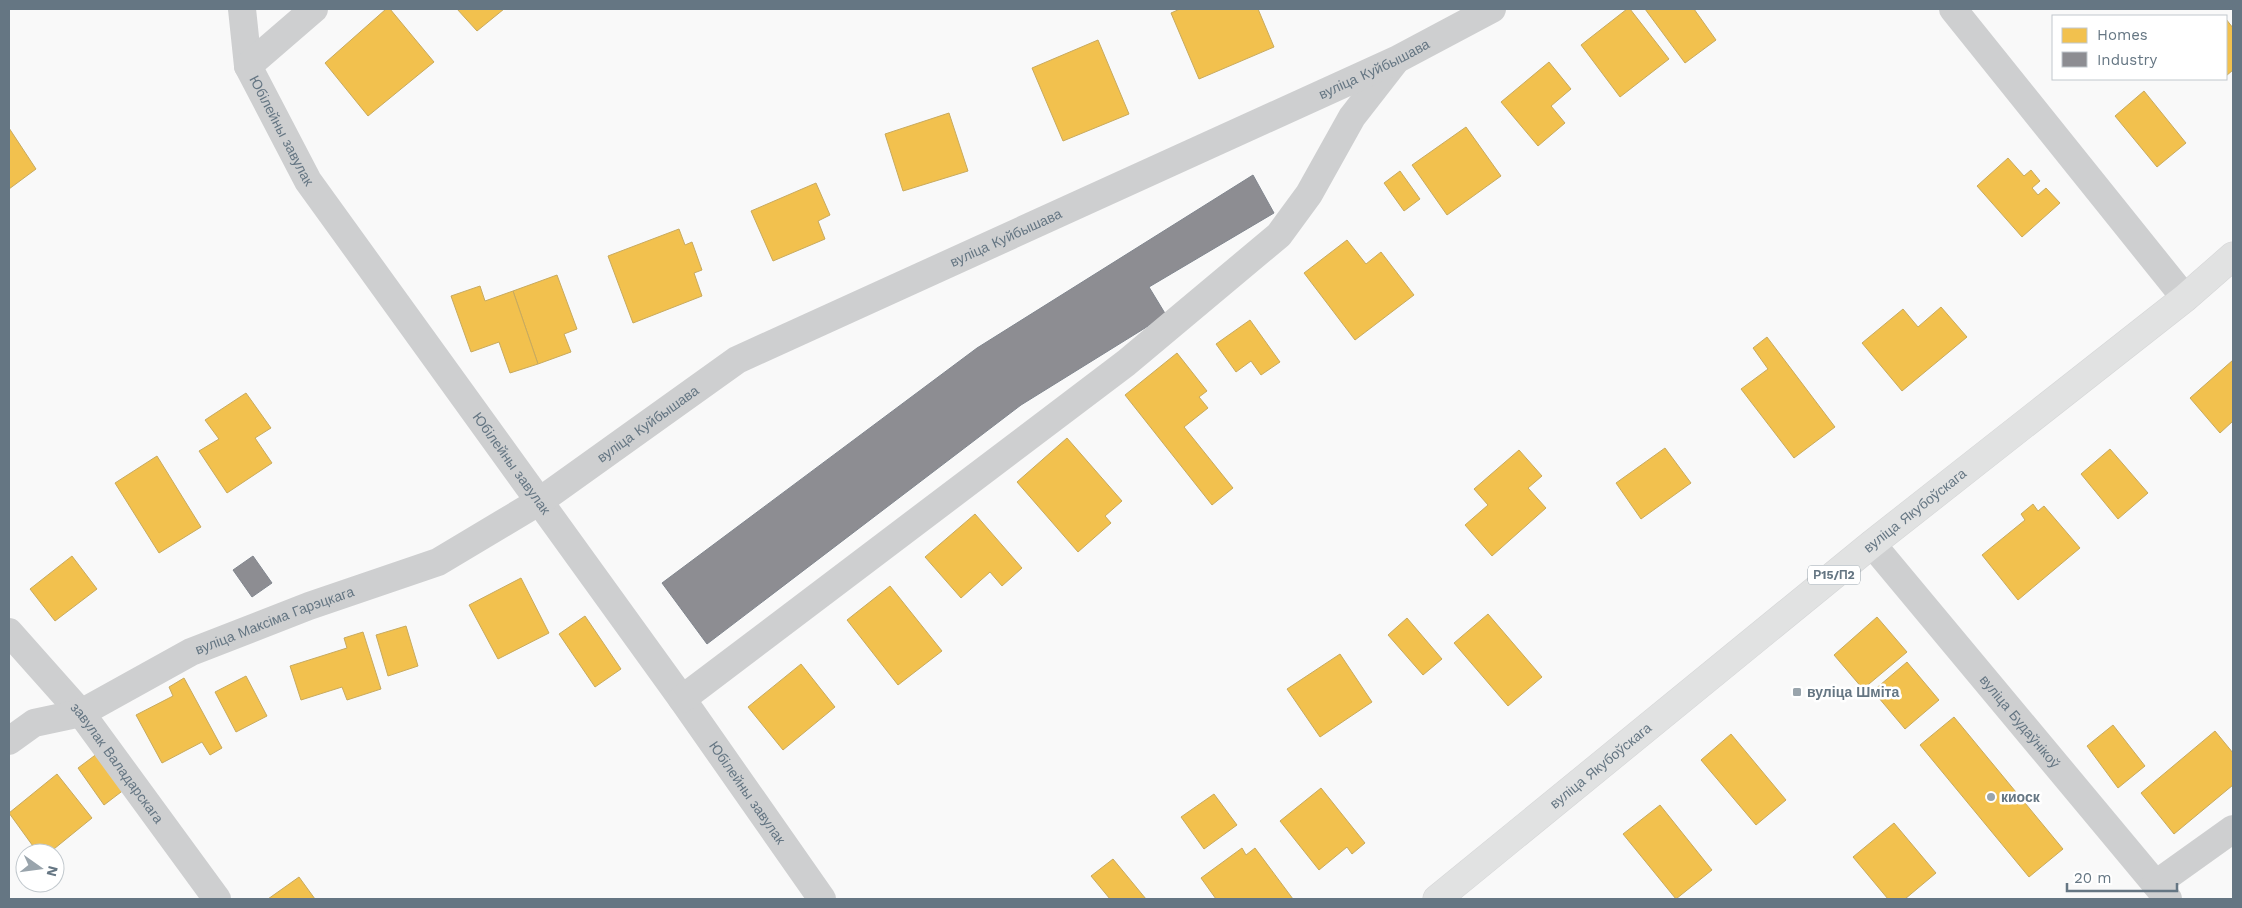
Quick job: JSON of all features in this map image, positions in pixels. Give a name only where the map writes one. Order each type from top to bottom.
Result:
[{"type":"main road","name":"вуліца Якубоўскага","points":[[1437,899],[1872,544],[2185,298],[2233,256]]},
{"type":"street","name":"Юбілейны завулак","points":[[242,9],[248,66],[308,181],[682,699],[822,899]]},
{"type":"street","points":[[248,66],[314,9]]},
{"type":"street","name":"вуліца Куйбышава","points":[[540,501],[738,360],[1396,60],[1492,9]]},
{"type":"street","points":[[1953,9],[2185,298]]},
{"type":"street","points":[[682,699],[1126,363],[1279,235],[1309,194],[1352,117],[1396,60]]},
{"type":"street","name":"вуліца Максіма Гарэцкага","points":[[9,741],[34,723],[81,713],[191,652],[309,606],[438,562],[540,501]]},
{"type":"street","name":"вуліца Будаўнікоў","points":[[1872,544],[2162,891]]},
{"type":"street","name":"завулак Валадарскага","points":[[9,632],[81,713],[217,899]]},
{"type":"street","points":[[2162,891],[2233,829]]},
{"type":"building: Homes","points":[[386,9],[390,9],[434,62],[368,116],[325,63]]},
{"type":"building: Homes","points":[[457,9],[504,9],[477,31]]},
{"type":"building: Homes","points":[[1180,9],[1258,9],[1274,47],[1199,79],[1171,13]]},
{"type":"building: Homes","points":[[1627,9],[1630,9],[1669,59],[1620,97],[1581,45]]},
{"type":"building: Homes","points":[[1645,9],[1694,9],[1716,40],[1685,63]]},
{"type":"building: Homes","points":[[2227,20],[2233,28],[2233,70],[2227,75]]},
{"type":"building: Homes","points":[[1098,40],[1129,114],[1063,141],[1032,68]]},
{"type":"building: Homes","points":[[1549,62],[1571,89],[1551,106],[1565,123],[1538,146],[1501,102]]},
{"type":"building: Homes","points":[[2144,91],[2186,143],[2157,167],[2115,116]]},
{"type":"building: Homes","points":[[949,113],[968,171],[903,191],[885,134]]},
{"type":"building: Homes","points":[[1466,127],[1501,176],[1447,215],[1412,165]]},
{"type":"building: Homes","points":[[9,128],[36,169],[9,189]]},
{"type":"building: Homes","points":[[2008,158],[2024,176],[2031,170],[2040,181],[2032,188],[2038,195],[2046,188],[2060,203],[2022,237],[1977,186]]},
{"type":"building: Homes","points":[[1400,171],[1420,199],[1404,211],[1384,183]]},
{"type":"building: Homes","points":[[816,183],[830,215],[818,221],[825,239],[773,261],[751,211]]},
{"type":"building: Homes","points":[[679,229],[685,245],[692,242],[702,270],[694,273],[702,296],[633,323],[608,256]]},
{"type":"building: Homes","points":[[1347,240],[1366,264],[1381,252],[1414,295],[1355,340],[1304,273]]},
{"type":"building: Homes","points":[[557,275],[577,329],[564,334],[571,352],[538,364],[513,291]]},
{"type":"building: Homes","points":[[480,286],[485,301],[513,291],[538,364],[510,373],[499,342],[471,352],[451,296]]},
{"type":"building: Homes","points":[[1941,307],[1967,337],[1902,391],[1862,343],[1903,309],[1918,327]]},
{"type":"building: Homes","points":[[1250,320],[1280,362],[1261,375],[1251,361],[1236,372],[1216,344]]},
{"type":"building: Homes","points":[[1767,337],[1835,427],[1794,458],[1741,389],[1768,369],[1753,348]]},
{"type":"building: Homes","points":[[1177,353],[1207,391],[1199,397],[1208,408],[1184,427],[1233,488],[1212,505],[1125,395]]},
{"type":"building: Homes","points":[[2233,360],[2233,421],[2220,433],[2190,398]]},
{"type":"building: Homes","points":[[246,393],[271,428],[255,438],[272,463],[227,493],[199,451],[219,439],[205,420]]},
{"type":"building: Homes","points":[[1067,438],[1122,501],[1105,516],[1111,523],[1078,552],[1017,482]]},
{"type":"building: Homes","points":[[1665,448],[1691,483],[1641,519],[1616,483]]},
{"type":"building: Homes","points":[[2110,449],[2148,493],[2118,519],[2081,474]]},
{"type":"building: Homes","points":[[1519,450],[1542,476],[1528,488],[1546,508],[1492,556],[1465,525],[1488,505],[1474,489]]},
{"type":"building: Homes","points":[[157,456],[201,527],[159,553],[115,483]]},
{"type":"building: Homes","points":[[2033,504],[2038,511],[2044,506],[2080,548],[2018,600],[1982,555],[2025,520],[2021,514]]},
{"type":"building: Homes","points":[[975,514],[1022,568],[1002,586],[990,572],[961,598],[925,557]]},
{"type":"building: Homes","points":[[72,556],[97,589],[55,621],[30,589]]},
{"type":"building: Homes","points":[[521,578],[549,633],[498,659],[469,605]]},
{"type":"building: Homes","points":[[890,586],[942,651],[898,685],[847,620]]},
{"type":"building: Homes","points":[[1488,614],[1542,677],[1508,706],[1454,643]]},
{"type":"building: Homes","points":[[585,616],[621,669],[595,687],[559,634]]},
{"type":"building: Homes","points":[[1877,617],[1907,652],[1863,689],[1834,655]]},
{"type":"building: Homes","points":[[1407,618],[1442,659],[1423,675],[1388,635]]},
{"type":"building: Homes","points":[[406,626],[418,666],[388,676],[376,635]]},
{"type":"building: Homes","points":[[363,632],[381,689],[347,700],[342,687],[301,700],[290,666],[347,648],[344,638]]},
{"type":"building: Homes","points":[[1340,654],[1372,702],[1320,737],[1287,689]]},
{"type":"building: Homes","points":[[1907,662],[1939,700],[1905,729],[1873,691]]},
{"type":"building: Homes","points":[[801,664],[835,707],[783,750],[748,707]]},
{"type":"building: Homes","points":[[246,676],[267,716],[236,732],[215,692]]},
{"type":"building: Homes","points":[[184,678],[222,748],[210,755],[202,742],[162,763],[136,715],[173,696],[169,687]]},
{"type":"building: Homes","name":"киоск","points":[[1954,717],[2063,849],[2029,877],[1920,745]]},
{"type":"building: Homes","points":[[2113,725],[2145,766],[2118,788],[2087,746]]},
{"type":"building: Homes","points":[[2215,731],[2233,753],[2233,785],[2174,834],[2141,793]]},
{"type":"building: Homes","points":[[1731,734],[1786,800],[1756,825],[1701,760]]},
{"type":"building: Homes","points":[[98,753],[125,789],[104,805],[78,768]]},
{"type":"building: Homes","points":[[57,774],[92,818],[61,843],[31,843],[9,813]]},
{"type":"building: Homes","points":[[1321,788],[1365,843],[1352,854],[1347,847],[1319,870],[1280,821]]},
{"type":"building: Homes","points":[[1214,794],[1237,825],[1204,849],[1181,817]]},
{"type":"building: Homes","points":[[1660,805],[1712,870],[1676,899],[1623,834]]},
{"type":"building: Homes","points":[[1894,823],[1936,873],[1905,899],[1888,899],[1853,857]]},
{"type":"building: Homes","points":[[1242,848],[1246,855],[1255,848],[1293,899],[1216,899],[1201,878]]},
{"type":"building: Homes","points":[[1113,859],[1146,899],[1110,899],[1091,876]]},
{"type":"building: Homes","points":[[299,877],[315,899],[268,899]]},
{"type":"building: Industry","points":[[1253,175],[1274,213],[1149,287],[1166,315],[1021,405],[707,644],[662,583],[977,348]]},
{"type":"building: Industry","points":[[253,556],[272,583],[252,597],[233,570]]},
{"type":"place","name":"вуліца Шміта","points":[[1797,692]]},
{"type":"place","name":"киоск","points":[[1991,797]]}]
